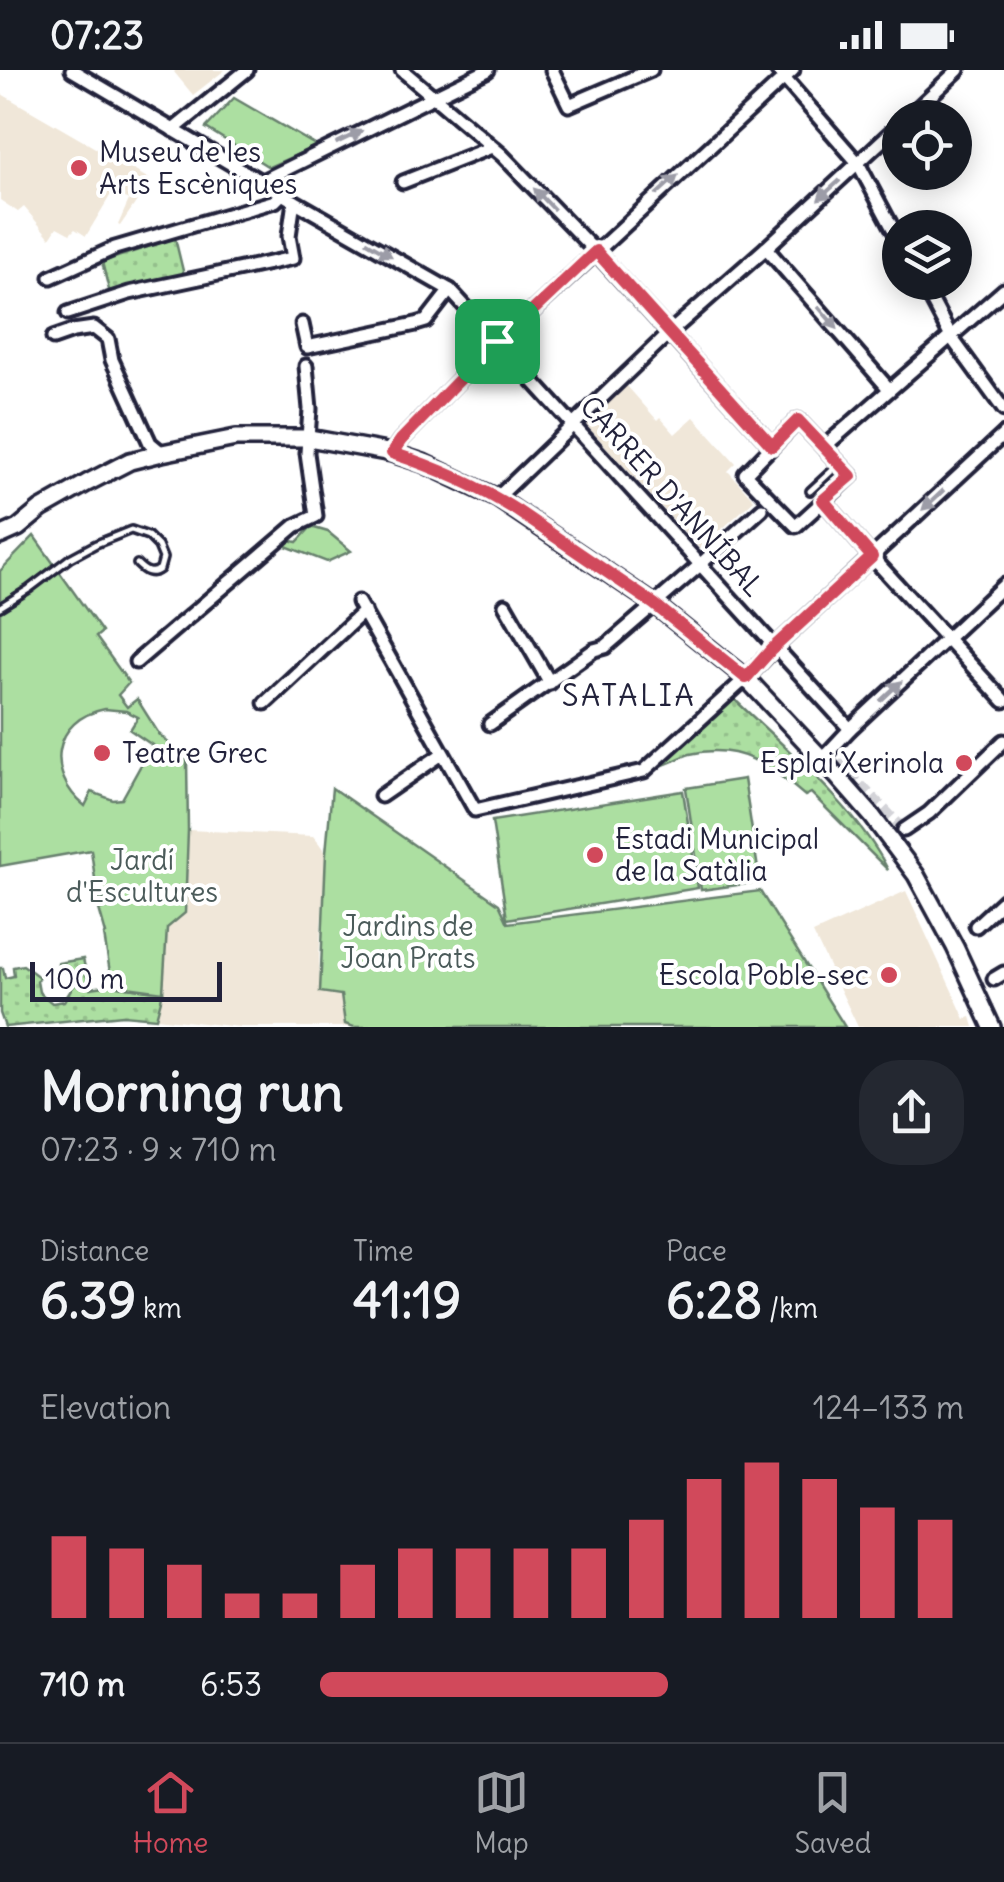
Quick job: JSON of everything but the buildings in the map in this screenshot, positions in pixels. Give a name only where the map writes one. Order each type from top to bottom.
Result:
[{"type":"street","name":"CARRER D'ANNÍBAL","points":[[72,70],[450,290],[703,563],[850,729]]},
{"type":"street","points":[[173,130],[247,70]]},
{"type":"street","points":[[402,70],[492,147],[596,251],[772,446]]},
{"type":"street","points":[[262,181],[488,70]]},
{"type":"street","points":[[552,70],[569,105],[651,70]]},
{"type":"street","points":[[926,100],[958,70]]},
{"type":"street","points":[[392,453],[497,341],[784,73],[858,163],[883,210]]},
{"type":"street","points":[[497,498],[668,333],[882,141]]},
{"type":"street","points":[[403,182],[492,147]]},
{"type":"street","points":[[51,277],[115,248],[275,201],[282,194]]},
{"type":"street","points":[[68,313],[129,293],[293,258],[289,236],[294,201]]},
{"type":"street","points":[[766,248],[889,389]]},
{"type":"street","points":[[302,324],[307,347],[426,321],[450,290]]},
{"type":"street","points":[[824,447],[1004,290]]},
{"type":"street","points":[[931,300],[951,337],[1004,410]]},
{"type":"street","points":[[52,338],[94,328],[108,339],[112,360],[150,443],[162,452]]},
{"type":"street","points":[[136,662],[295,526],[316,516],[307,453],[310,410],[306,366]]},
{"type":"street","points":[[798,420],[824,447],[851,476],[796,526],[766,505],[745,474],[798,420]]},
{"type":"street","points":[[265,704],[361,606],[475,810],[644,771],[1004,434]]},
{"type":"street","points":[[0,536],[87,482],[130,461],[236,438],[309,438],[392,453],[424,463],[497,498],[654,604],[746,678],[829,762],[916,875],[992,1027]]},
{"type":"street","points":[[823,500],[1004,700]]},
{"type":"street","points":[[490,724],[594,650],[605,648],[766,505]]},
{"type":"street","points":[[829,762],[850,729],[1004,585]]},
{"type":"street","points":[[505,605],[550,683]]},
{"type":"street","points":[[904,830],[929,813],[1004,741]]},
{"type":"street","points":[[381,796],[442,754]]},
{"type":"street","points":[[976,926],[1004,900]]},
{"type":"lane","points":[[810,491],[839,464]]},
{"type":"lane","points":[[0,607],[70,558],[131,530],[148,536],[163,558],[156,572],[148,572],[137,564]]},
{"type":"shaded area","points":[[176,70],[225,70],[193,95]]},
{"type":"shaded area","points":[[0,93],[149,179],[140,195],[134,193],[131,197],[137,201],[120,226],[129,200],[113,191],[86,236],[75,229],[70,234],[57,227],[50,238],[24,207],[18,212],[0,200]]},
{"type":"shaded area","points":[[627,386],[675,434],[694,417],[736,463],[728,471],[754,500],[700,549],[585,424]]},
{"type":"shaded area","points":[[188,830],[313,836],[326,853],[320,991],[341,995],[345,1023],[354,1027],[241,1027],[156,1018],[163,992],[167,928],[185,912]]},
{"type":"shaded area","name":"Escola Poble-sec","points":[[906,891],[965,1019],[971,1017],[974,1027],[858,1027],[813,933]]},
{"type":"green space","points":[[234,98],[317,146],[269,167],[206,128]]},
{"type":"green space","points":[[175,238],[184,275],[110,294],[102,262]]},
{"type":"green space","points":[[311,527],[328,532],[351,551],[327,562],[283,545],[288,540],[297,542]]},
{"type":"green space","name":"Jardí d'Escultures","points":[[34,536],[102,632],[96,637],[129,683],[118,695],[127,707],[137,699],[159,734],[187,761],[185,913],[167,928],[163,992],[112,985],[99,909],[107,908],[105,899],[98,900],[91,850],[0,866],[0,571]],"holes":[[[105,709],[126,711],[138,717],[130,730],[152,745],[122,799],[113,800],[92,792],[85,806],[64,779],[60,749],[65,736],[87,715]]]},
{"type":"green space","points":[[733,698],[839,802],[888,870],[811,793],[805,796],[753,759],[708,751],[660,766]]},
{"type":"green space","points":[[744,779],[760,882],[701,890],[686,788]]},
{"type":"green space","name":"Jardins de Joan Prats","points":[[332,788],[499,904],[508,923],[760,891],[845,1027],[345,1024],[341,995],[320,992]]},
{"type":"green space","name":"Estadi Municipal de la Satàlia","points":[[683,791],[698,888],[507,919],[492,821]]},
{"type":"green space","points":[[83,959],[90,988],[112,985],[163,992],[156,1018],[123,1015],[5,1027],[0,1013],[0,968],[5,978],[14,976],[13,967],[23,965],[39,977],[39,992],[52,1003],[64,1001],[73,987],[71,975],[58,963]]},
{"type":"tunnel","points":[[838,762],[904,830]]},
{"type":"place","name":"Museu de les Arts Escèniques","points":[[79,168]]},
{"type":"place","name":"Teatre Grec","points":[[102,753]]},
{"type":"place","name":"Esplai Xerinola","points":[[964,763]]},
{"type":"place","name":"Estadi Municipal de la Satàlia","points":[[595,855]]},
{"type":"place","name":"Escola Poble-sec","points":[[889,975]]},
{"type":"district","name":"SATALIA","points":[[629,696]]},
{"type":"route","points":[[596,251],[772,446],[798,420],[851,476],[823,500],[872,557],[746,678],[654,604],[516,510],[424,463],[392,453],[497,341],[596,251]]}]
